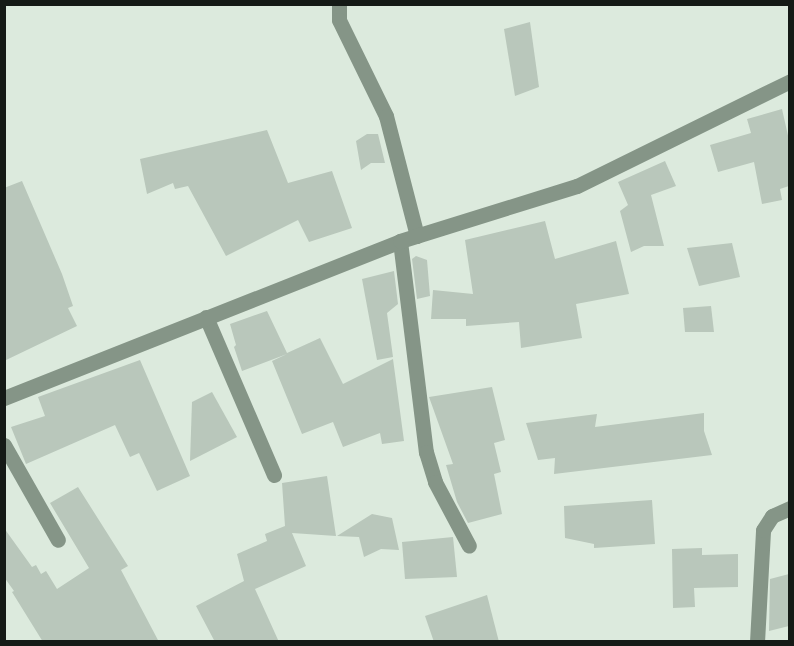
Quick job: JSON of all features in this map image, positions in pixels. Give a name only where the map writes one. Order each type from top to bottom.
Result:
[{"type":"street","points":[[339,4],[339,20],[386,116],[417,236]]},
{"type":"street","points":[[4,398],[400,241],[577,186],[789,81]]},
{"type":"street","points":[[400,241],[426,452],[435,482],[469,546]]},
{"type":"street","points":[[206,318],[274,476]]},
{"type":"street","points":[[4,445],[58,540]]},
{"type":"street","points":[[757,642],[763,530],[772,516],[789,508]]},
{"type":"building","points":[[530,22],[539,87],[515,96],[504,29]]},
{"type":"building","points":[[782,109],[789,140],[789,186],[780,189],[782,200],[762,204],[754,162],[718,172],[710,145],[751,133],[747,119]]},
{"type":"building","points":[[267,130],[288,183],[332,171],[352,228],[309,242],[298,220],[226,256],[188,186],[175,189],[173,183],[147,194],[140,159]]},
{"type":"building","points":[[367,134],[378,134],[385,163],[371,163],[361,170],[356,141]]},
{"type":"building","points":[[665,161],[676,186],[651,195],[664,246],[644,246],[631,252],[620,211],[628,205],[618,182]]},
{"type":"building","points":[[22,181],[62,274],[73,306],[68,308],[77,326],[4,361],[4,188]]},
{"type":"building","points":[[545,221],[555,259],[616,241],[629,294],[576,304],[582,338],[521,348],[519,322],[466,326],[466,319],[431,319],[433,290],[473,294],[465,240]]},
{"type":"building","points":[[732,243],[740,277],[699,286],[687,248]]},
{"type":"building","points":[[416,256],[427,260],[430,296],[417,299],[412,259]]},
{"type":"building","points":[[394,271],[398,304],[387,313],[393,357],[377,360],[362,279]]},
{"type":"building","points":[[711,306],[714,332],[685,332],[683,308]]},
{"type":"building","points":[[267,311],[287,353],[320,338],[343,384],[393,359],[404,441],[382,444],[380,433],[343,447],[333,422],[302,434],[272,361],[287,354],[242,371],[234,347],[236,345],[230,324]]},
{"type":"building","points":[[140,360],[190,476],[157,491],[139,453],[130,457],[115,425],[26,464],[11,427],[45,416],[38,397]]},
{"type":"building","points":[[492,387],[505,440],[494,443],[501,472],[494,474],[502,514],[468,523],[457,502],[446,465],[453,464],[429,397]]},
{"type":"building","points":[[212,392],[237,437],[190,461],[192,402]]},
{"type":"building","points":[[704,413],[704,431],[712,455],[554,474],[555,458],[538,460],[526,423],[597,414],[595,427]]},
{"type":"building","points":[[327,476],[336,536],[292,533],[306,566],[255,589],[279,642],[215,642],[196,606],[244,581],[237,554],[267,541],[265,534],[285,526],[282,483]]},
{"type":"building","points":[[78,487],[128,566],[121,570],[159,642],[43,642],[4,577],[4,528],[32,567],[36,565],[41,574],[46,571],[57,589],[89,568],[50,503]]},
{"type":"building","points":[[652,500],[655,544],[594,548],[594,544],[565,538],[564,506]]},
{"type":"building","points":[[372,514],[392,518],[399,550],[381,549],[364,557],[359,537],[337,536]]},
{"type":"building","points":[[453,537],[457,577],[405,579],[402,542]]},
{"type":"building","points":[[702,548],[702,555],[738,554],[738,587],[694,588],[695,607],[673,608],[672,549]]},
{"type":"building","points":[[789,574],[789,626],[769,631],[770,579]]},
{"type":"building","points":[[487,595],[499,642],[434,642],[425,616]]}]
